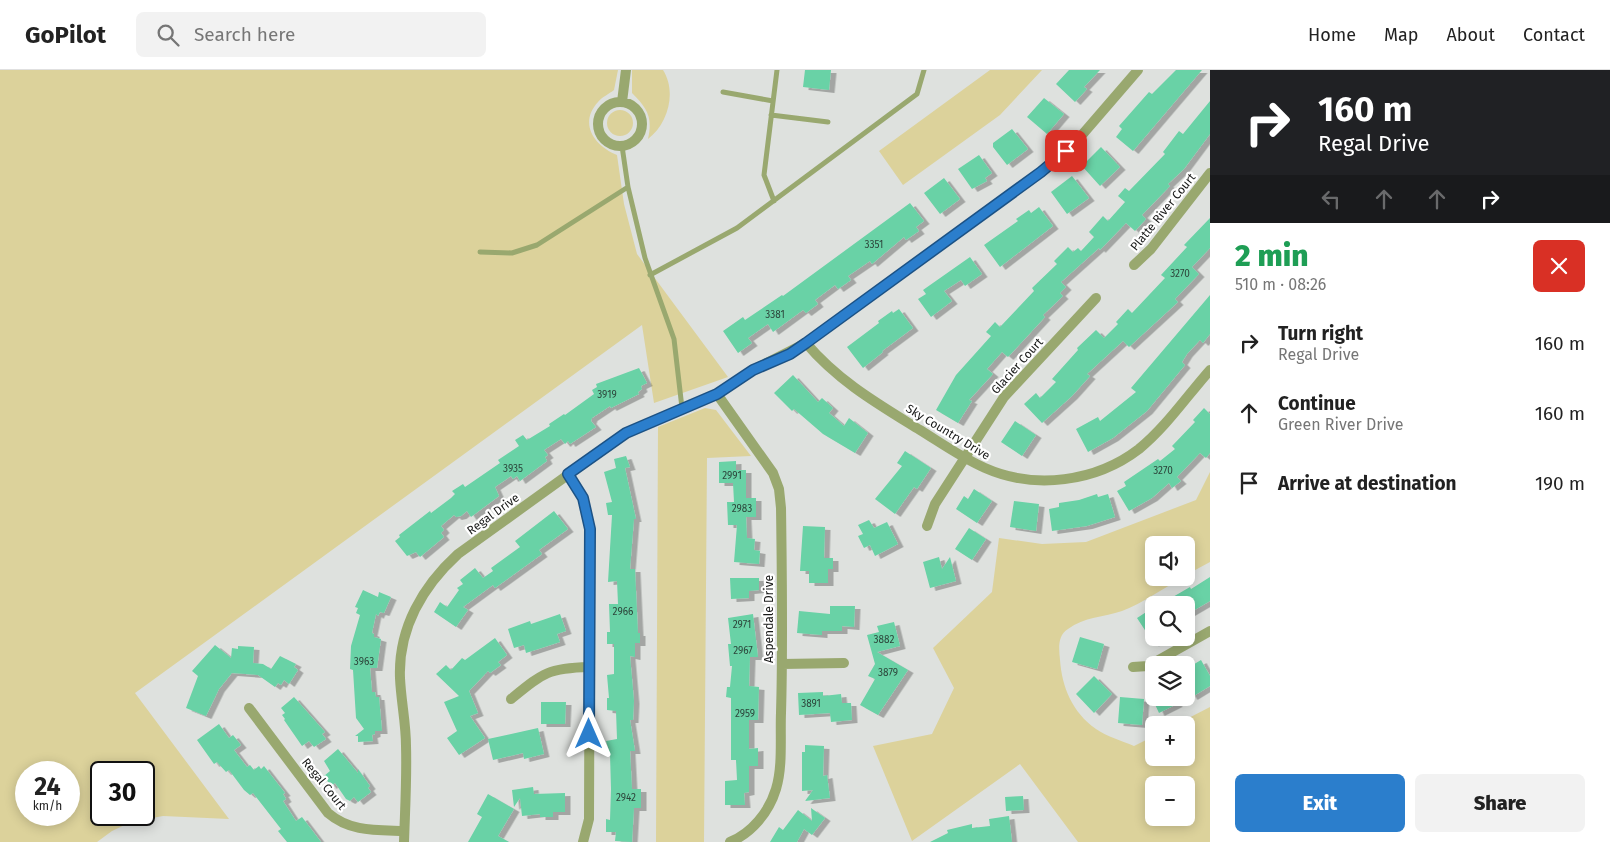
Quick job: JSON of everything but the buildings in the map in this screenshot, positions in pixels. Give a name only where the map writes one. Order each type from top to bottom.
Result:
[{"type":"street","points":[[622,102],[626,70]]},
{"type":"street","name":"Regal Drive","points":[[404,842],[406,746],[400,676],[404,638],[410,619],[430,584],[443,568],[458,554],[626,433],[717,394],[753,370],[790,354],[806,343],[1057,160],[1075,143],[1138,70]]},
{"type":"street","points":[[622,102],[636,108],[640,114],[642,128],[635,140],[622,146],[609,143],[600,133],[598,127],[604,109],[610,105],[622,102]]},
{"type":"street","name":"Platte River Court","points":[[1134,265],[1151,249],[1210,173]]},
{"type":"street","name":"Glacier Court","points":[[927,526],[935,504],[1004,397],[1096,298]]},
{"type":"street","name":"Sky Country Drive","points":[[806,343],[831,370],[855,390],[965,458],[985,468],[1026,480],[1048,481],[1088,475],[1106,468],[1138,449],[1153,436],[1210,370]]},
{"type":"street","name":"Aspendale Drive","points":[[717,394],[768,466],[779,489],[781,508],[782,664],[779,774],[776,790],[769,806],[760,819],[749,831],[730,842]]},
{"type":"street","points":[[568,474],[583,498],[590,529],[589,819],[583,842]]},
{"type":"street","points":[[1133,666],[1148,666],[1210,631]]},
{"type":"street","points":[[782,664],[844,663]]},
{"type":"street","points":[[511,699],[537,677],[549,671],[560,668],[589,667]]},
{"type":"street","name":"Regal Court","points":[[249,708],[328,813],[337,820],[358,829],[404,831]]},
{"type":"lane","points":[[774,202],[764,175],[777,70]]},
{"type":"lane","points":[[650,275],[737,228],[774,202],[917,94],[924,70]]},
{"type":"lane","points":[[723,92],[773,101]]},
{"type":"lane","points":[[771,115],[828,122]]},
{"type":"lane","points":[[622,146],[628,187],[650,275],[674,339],[682,408]]},
{"type":"lane","points":[[480,252],[512,253],[537,245],[628,187]]},
{"type":"shaded area","points":[[0,70],[618,70],[614,90],[600,100],[592,110],[589,126],[596,140],[617,155],[624,204],[637,254],[728,377],[654,403],[642,325],[135,693],[229,819],[163,816],[155,818],[155,761],[90,761],[90,826],[123,826],[97,842],[0,842]]},
{"type":"shaded area","points":[[632,70],[663,70],[667,79],[670,98],[668,107],[661,125],[648,139],[650,125],[648,113],[642,103],[632,93]]},
{"type":"shaded area","points":[[990,70],[1042,70],[1000,115],[903,185],[879,151]]},
{"type":"shaded area","points":[[620,110],[629,114],[633,123],[629,132],[620,136],[611,132],[607,123],[611,114]]},
{"type":"shaded area","points":[[705,408],[716,410],[751,456],[707,458],[704,842],[656,842],[658,427]]},
{"type":"shaded area","points":[[1210,472],[1210,562],[1195,570],[1195,536],[1145,536],[1145,586],[1169,586],[1152,596],[1145,596],[1145,600],[1130,608],[1074,625],[1062,635],[1059,652],[1066,689],[1081,715],[1100,732],[1134,746],[1145,740],[1145,766],[1195,766],[1195,716],[1192,716],[1210,707],[1210,842],[1078,842],[1020,764],[912,841],[873,746],[932,734],[954,688],[933,648],[992,592],[999,538],[1042,544],[1086,542],[1196,500]]},
{"type":"route","points":[[589,734],[590,529],[583,498],[568,474],[626,433],[644,423],[717,394],[753,370],[790,354],[1041,172],[1066,151]]}]
